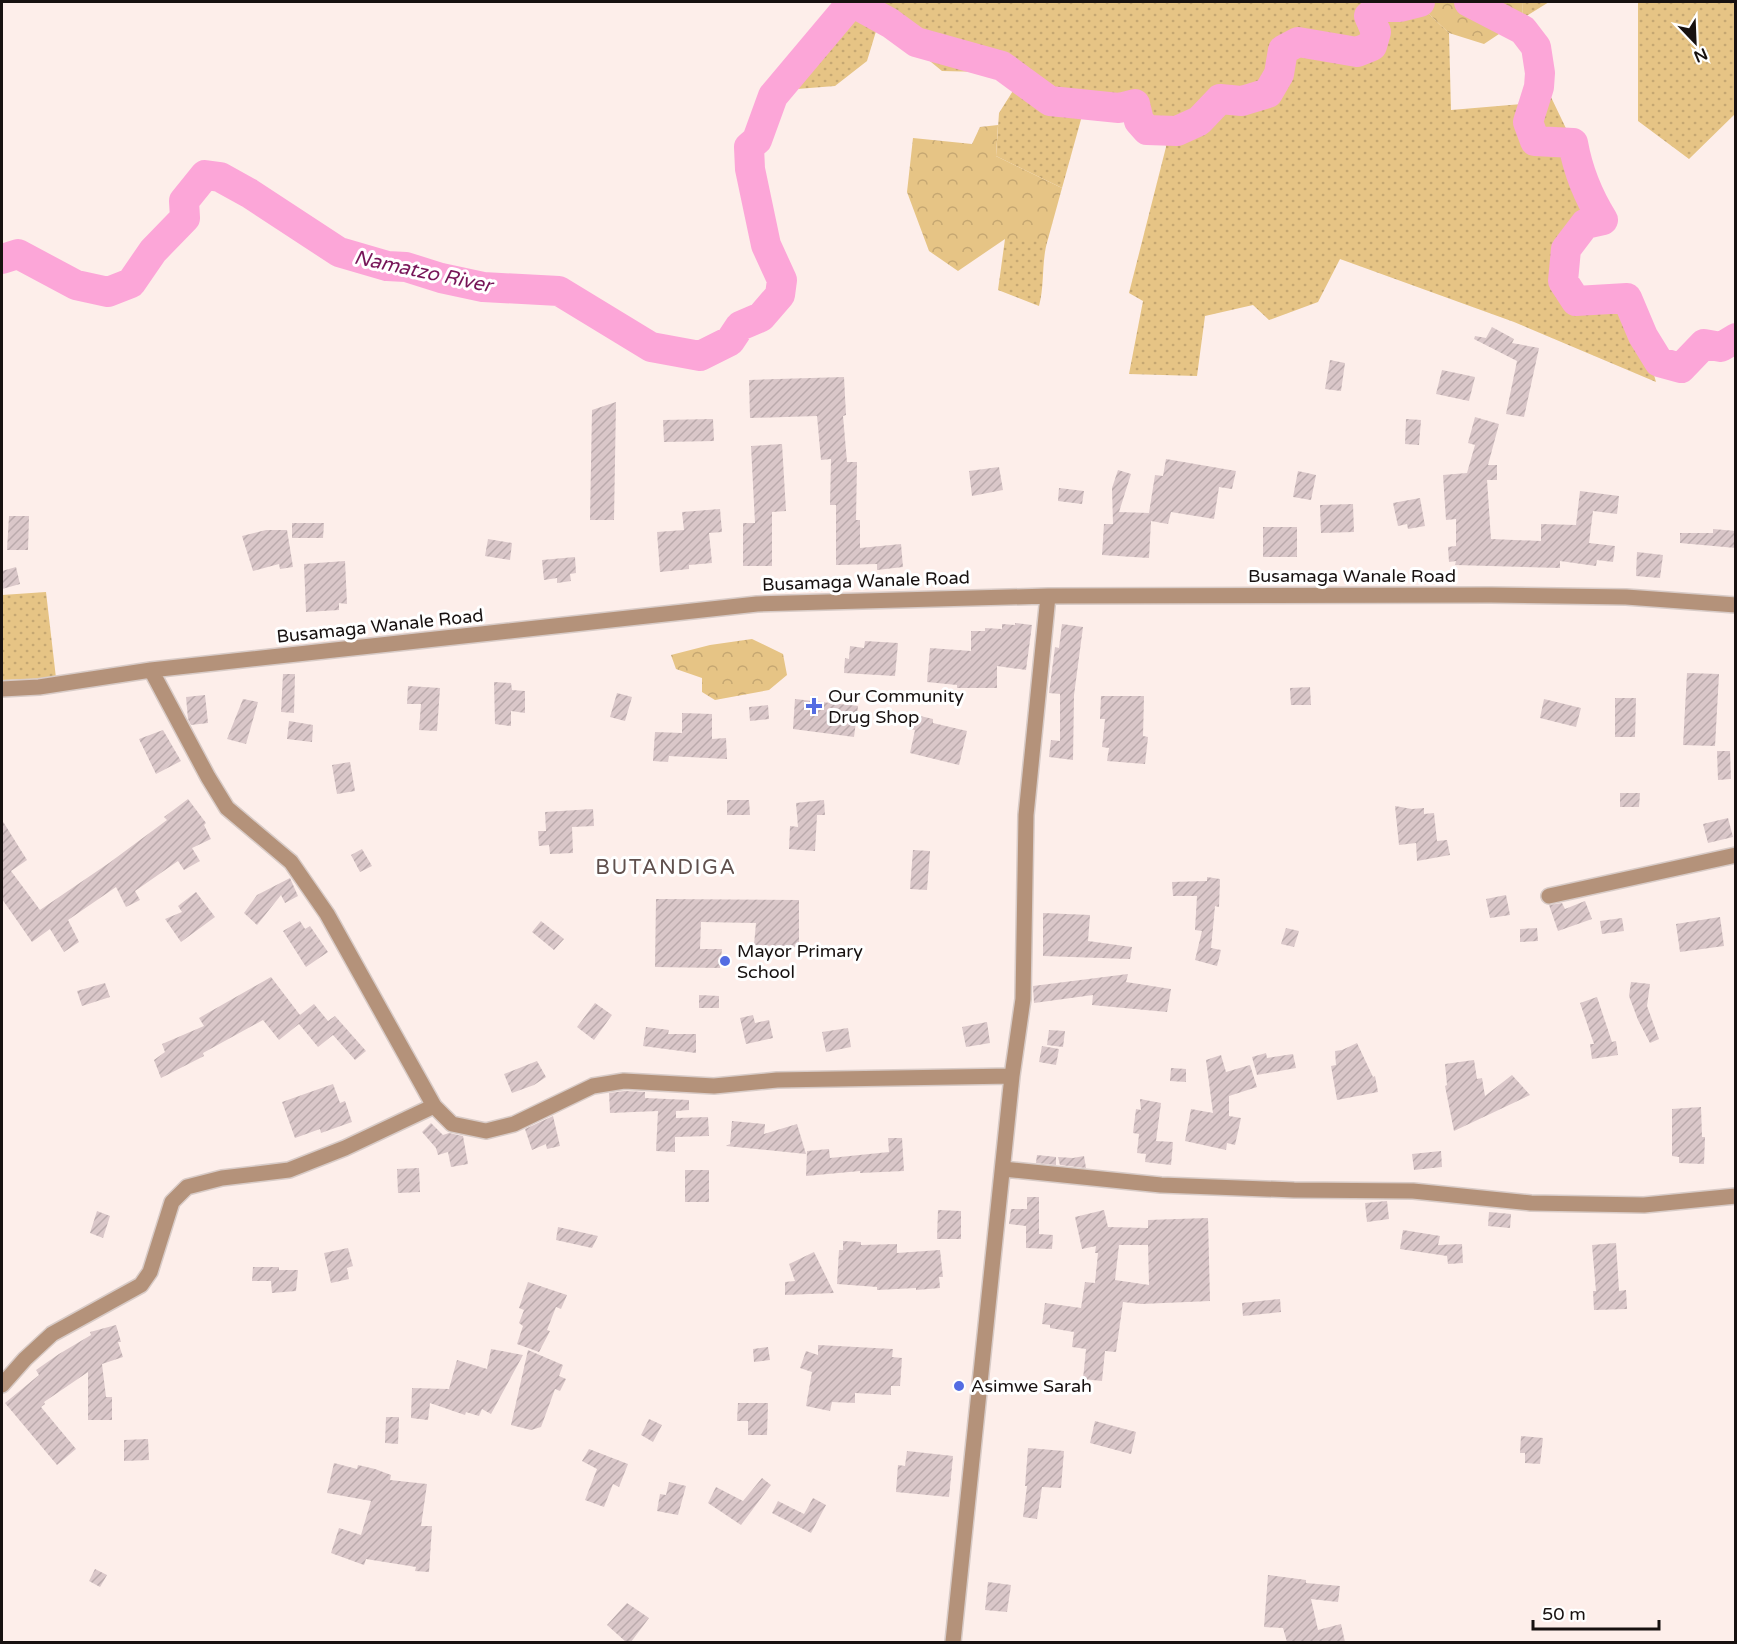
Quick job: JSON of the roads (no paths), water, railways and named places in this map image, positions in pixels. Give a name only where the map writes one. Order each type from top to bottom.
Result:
[{"type":"street","name":"Busamaga Wanale Road","points":[[2,689],[39,687],[151,670],[757,604],[1048,596],[1581,596],[1736,604]]},
{"type":"street","points":[[953,1642],[1012,1076],[1023,999],[1026,815],[1048,596]]},
{"type":"street","points":[[151,670],[227,808],[291,862],[327,914],[434,1106],[452,1124],[486,1131],[514,1125],[593,1086],[624,1082],[714,1086],[777,1080],[1012,1076]]},
{"type":"street","points":[[1549,896],[1736,855]]},
{"type":"street","points":[[2,1385],[52,1334],[141,1285],[150,1272],[172,1202],[187,1187],[222,1178],[289,1170],[345,1148],[434,1106]]},
{"type":"street","points":[[1003,1169],[1161,1185],[1294,1190],[1413,1191],[1531,1203],[1644,1205],[1736,1196]]},
{"type":"waterway","name":"Namatzo River","points":[[852,2],[890,23],[916,42],[1002,66],[1050,101],[1119,108],[1135,104],[1139,121],[1147,130],[1177,131],[1199,121],[1220,99],[1242,101],[1268,93],[1279,74],[1283,50],[1298,42],[1357,52],[1372,46],[1376,32],[1369,16],[1382,7],[1400,7],[1420,2]]},
{"type":"waterway","name":"Namatzo River","points":[[2,259],[18,254],[76,285],[108,292],[131,283],[153,251],[185,218],[184,201],[205,175],[220,177],[249,193],[339,252],[387,266],[406,267],[441,278],[483,287],[559,291],[651,347],[700,356],[730,341],[740,326],[761,317],[780,295],[782,280],[766,245],[750,169],[749,147],[757,140],[773,96],[852,2]]},
{"type":"waterway","name":"Namatzo River","points":[[1469,2],[1523,30],[1536,47],[1540,73],[1539,87],[1528,122],[1535,141],[1573,143],[1584,183],[1603,220],[1585,224],[1566,249],[1563,281],[1576,301],[1627,298],[1643,336],[1659,362],[1681,368],[1704,344],[1721,347],[1736,338]]},
{"type":"place","name":"Our Community Drug Shop","points":[[814,706]]},
{"type":"place","name":"Mayor Primary School","points":[[725,961]]},
{"type":"place","name":"Asimwe Sarah","points":[[959,1386]]},
{"type":"district","name":"BUTANDIGA","points":[[666,867]]}]
